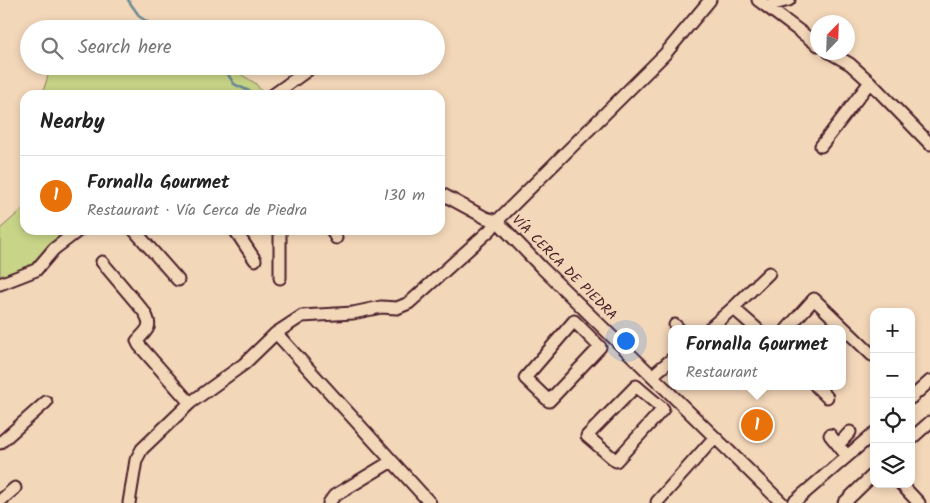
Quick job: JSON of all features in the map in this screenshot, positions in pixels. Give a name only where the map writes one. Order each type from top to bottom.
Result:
[{"type":"street","points":[[130,503],[136,460],[142,449],[190,403],[244,364],[276,333],[302,316],[353,313],[381,307],[397,308],[409,302],[490,230],[665,54],[710,0]]},
{"type":"street","points":[[762,3],[788,1]]},
{"type":"street","points":[[778,16],[788,1]]},
{"type":"street","points":[[762,3],[810,39]]},
{"type":"street","points":[[843,60],[870,82],[930,144]]},
{"type":"street","points":[[280,90],[301,75]]},
{"type":"street","points":[[821,146],[870,82]]},
{"type":"street","points":[[445,197],[486,218],[497,221]]},
{"type":"street","name":"VÍA CERCA DE PIEDRA","points":[[497,221],[541,267],[782,503]]},
{"type":"street","points":[[0,284],[36,270],[54,249],[72,235]]},
{"type":"street","points":[[138,235],[178,280]]},
{"type":"street","points":[[238,235],[255,260]]},
{"type":"street","points":[[280,235],[280,278]]},
{"type":"street","points":[[102,262],[145,313],[150,322],[138,341],[139,345],[190,403]]},
{"type":"street","points":[[714,325],[769,273]]},
{"type":"street","points":[[791,325],[814,299],[841,325]]},
{"type":"street","points":[[734,308],[753,325]]},
{"type":"street","points":[[574,321],[587,334],[600,347],[549,401],[525,378],[574,321]]},
{"type":"street","points":[[587,334],[598,321]]},
{"type":"street","points":[[846,330],[870,353]]},
{"type":"street","points":[[276,333],[430,503]]},
{"type":"street","points":[[653,375],[668,362]]},
{"type":"street","points":[[915,394],[930,381]]},
{"type":"street","points":[[636,386],[657,402],[663,409],[616,461],[588,436],[636,386]]},
{"type":"street","points":[[657,402],[668,390]]},
{"type":"street","points":[[820,390],[827,397]]},
{"type":"street","points":[[0,443],[46,402]]},
{"type":"street","points":[[915,435],[930,422]]},
{"type":"street","points":[[839,444],[850,432]]},
{"type":"street","points":[[830,435],[847,456]]},
{"type":"street","points":[[793,503],[870,436]]},
{"type":"street","points":[[657,502],[715,437]]},
{"type":"street","points":[[329,503],[334,496],[392,461]]},
{"type":"street","points":[[845,503],[870,478]]},
{"type":"street","points":[[0,501],[14,488]]},
{"type":"street","points":[[905,488],[919,503]]},
{"type":"green space","points":[[48,75],[242,75],[255,83],[261,90],[44,90]]},
{"type":"green space","points":[[20,211],[20,235],[74,235],[36,270],[0,284],[0,229]]},
{"type":"waterway","points":[[128,0],[140,17],[145,20]]},
{"type":"waterway","points":[[228,75],[234,84],[247,90]]},
{"type":"place","name":"Fornalla Gourmet","points":[[757,425]]}]
